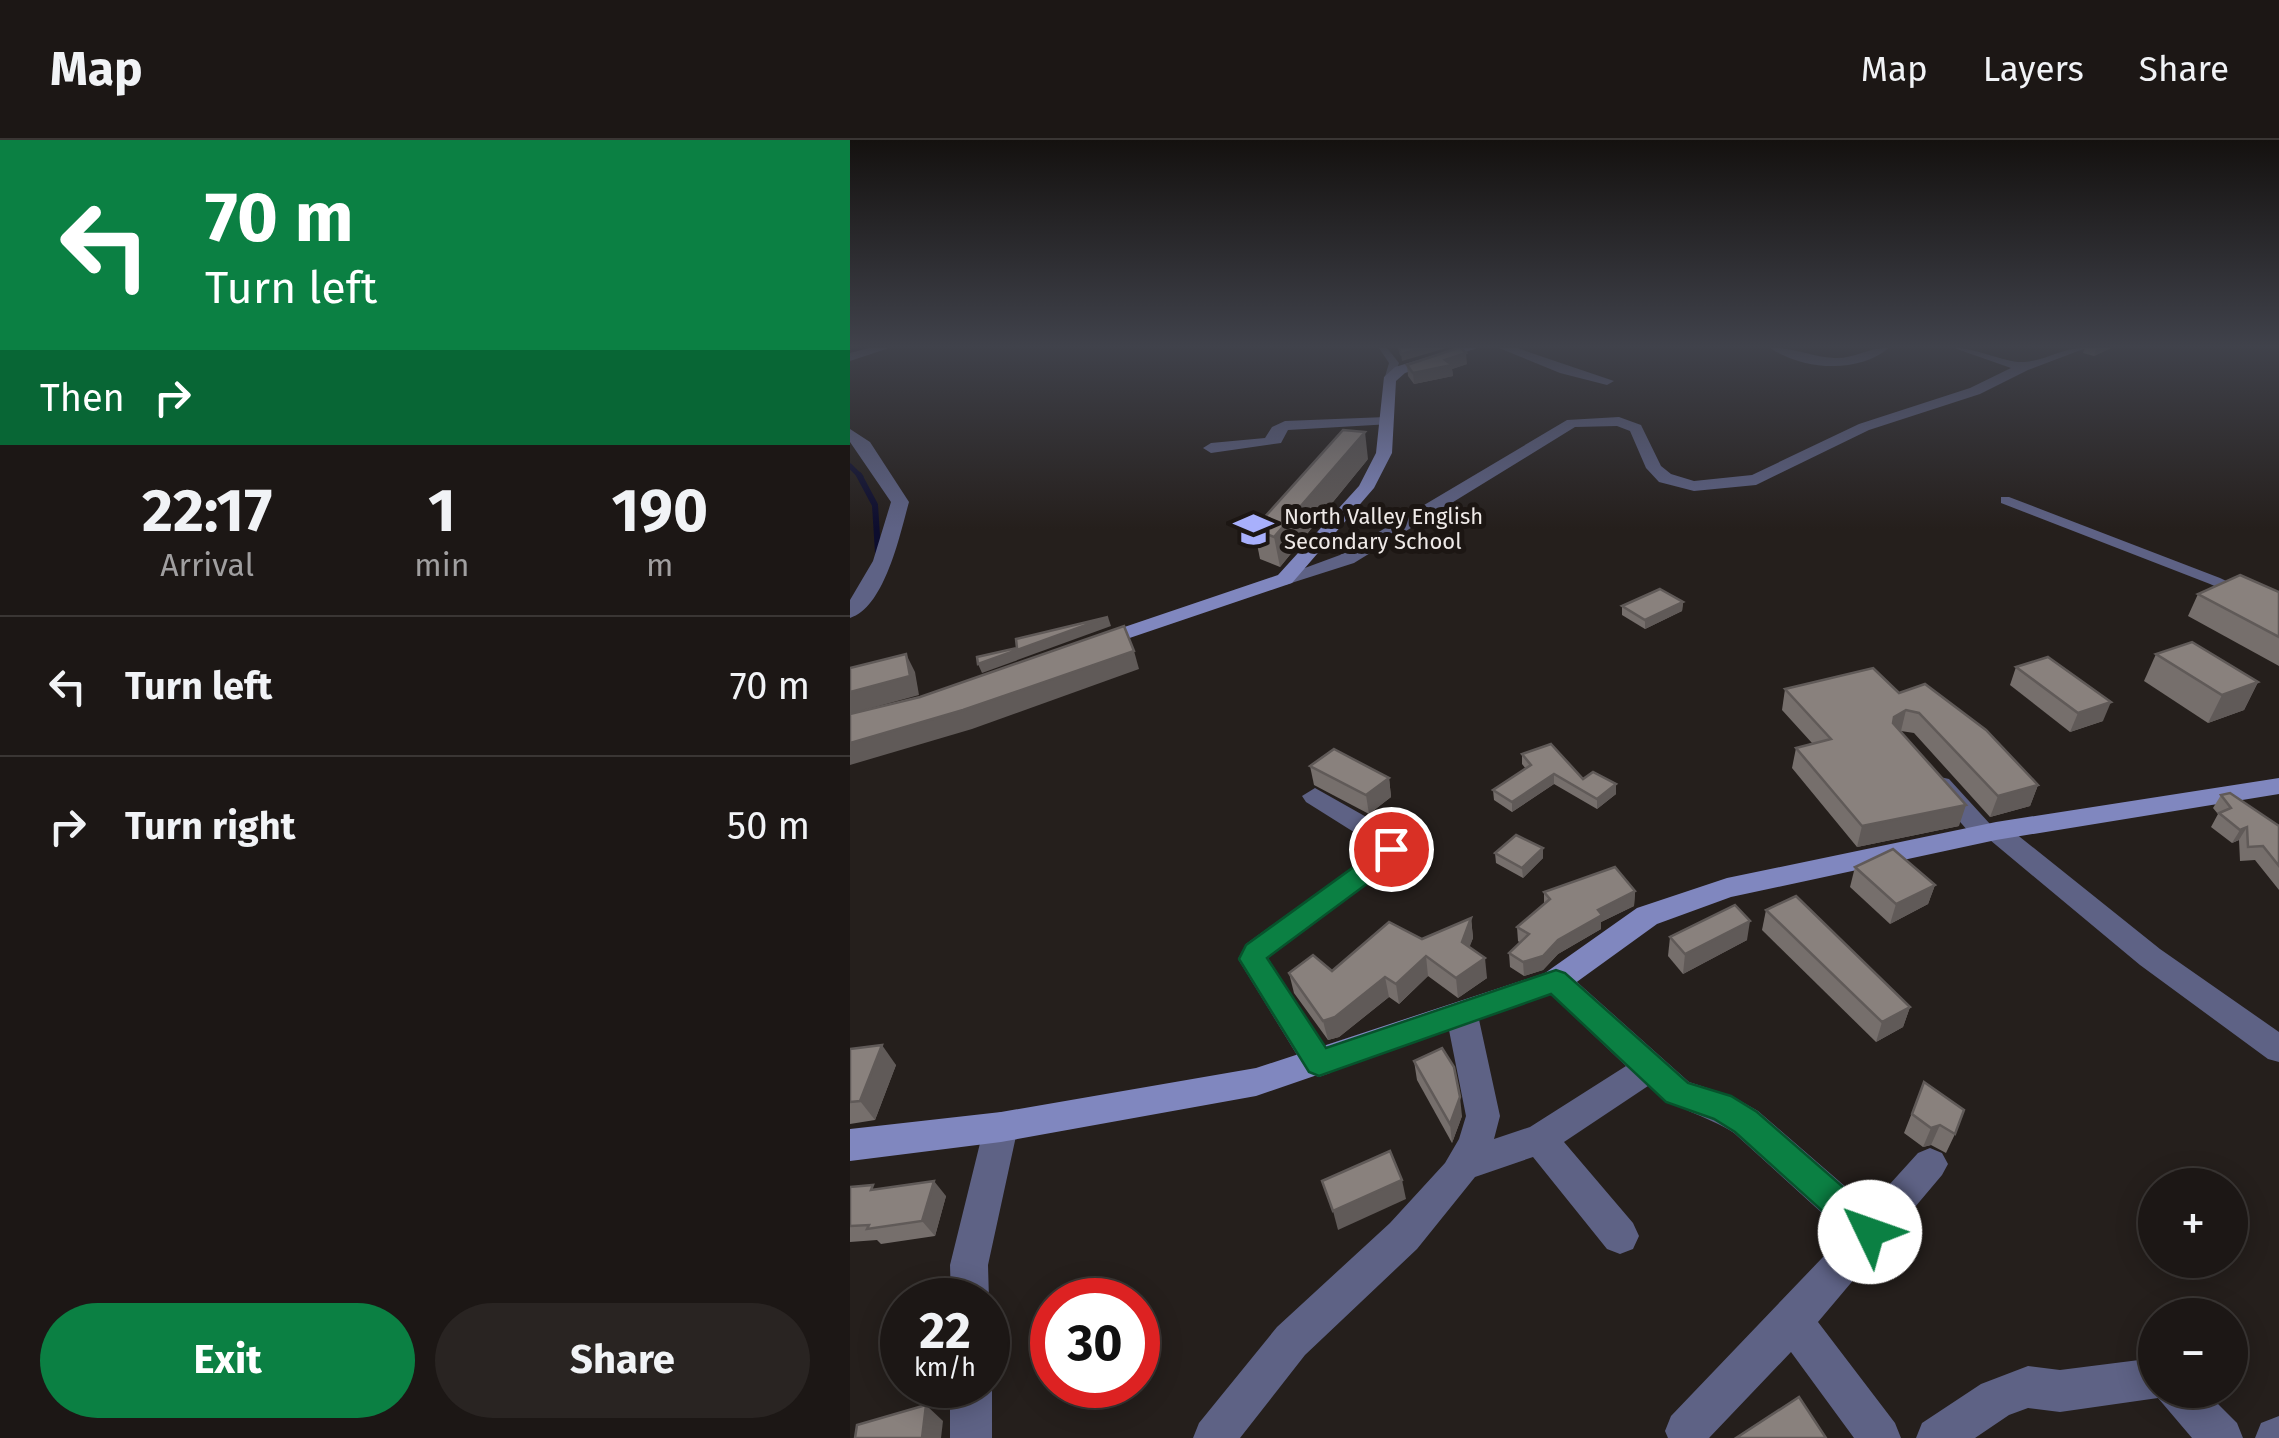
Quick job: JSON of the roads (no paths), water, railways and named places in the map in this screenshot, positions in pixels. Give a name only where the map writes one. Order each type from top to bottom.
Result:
[{"type":"street","points":[[1285,579],[1366,488],[1384,453],[1387,409]]},
{"type":"street","points":[[1083,648],[1348,558],[1572,423],[1619,421],[1636,428],[1654,468],[1665,478],[1694,486],[1756,480],[1864,427],[1921,409]]},
{"type":"street","points":[[1212,448],[1267,443],[1276,440],[1278,430],[1285,426],[1386,421]]},
{"type":"street","points":[[850,434],[864,445],[900,502],[878,575],[868,594],[850,612]]},
{"type":"street","points":[[1926,769],[1990,832],[2150,957],[2279,1050]]},
{"type":"street","points":[[850,1145],[1001,1127],[1248,1084],[1556,981],[1646,916],[1726,888],[1990,832],[2279,786]]},
{"type":"street","points":[[1316,796],[1392,843],[1386,856],[1256,952],[1252,959],[1319,1063]]},
{"type":"street","points":[[1556,981],[1677,1092],[1701,1104],[1720,1106],[1746,1122],[1870,1232]]},
{"type":"street","points":[[1214,1438],[1289,1343],[1431,1205],[1466,1164],[1481,1131],[1483,1116],[1462,1015]]},
{"type":"street","points":[[1466,1164],[1540,1139],[1652,1068]]},
{"type":"street","points":[[970,1278],[1001,1127]]},
{"type":"street","points":[[1540,1139],[1620,1236]]},
{"type":"street","points":[[1686,1431],[1793,1322],[1930,1164]]},
{"type":"street","points":[[1793,1322],[1880,1438]]},
{"type":"street","points":[[1936,1438],[1996,1399],[2028,1388],[2060,1391],[2138,1381]]},
{"type":"street","points":[[970,1408],[971,1438]]},
{"type":"street","points":[[2193,1408],[2222,1438]]},
{"type":"lane","points":[[2005,500],[2215,581],[2279,611]]},
{"type":"waterway","points":[[850,466],[859,475]]},
{"type":"waterway","points":[[859,475],[875,505],[878,552]]},
{"type":"place","name":"North Valley English Secondary School","points":[[1254,529]]}]
